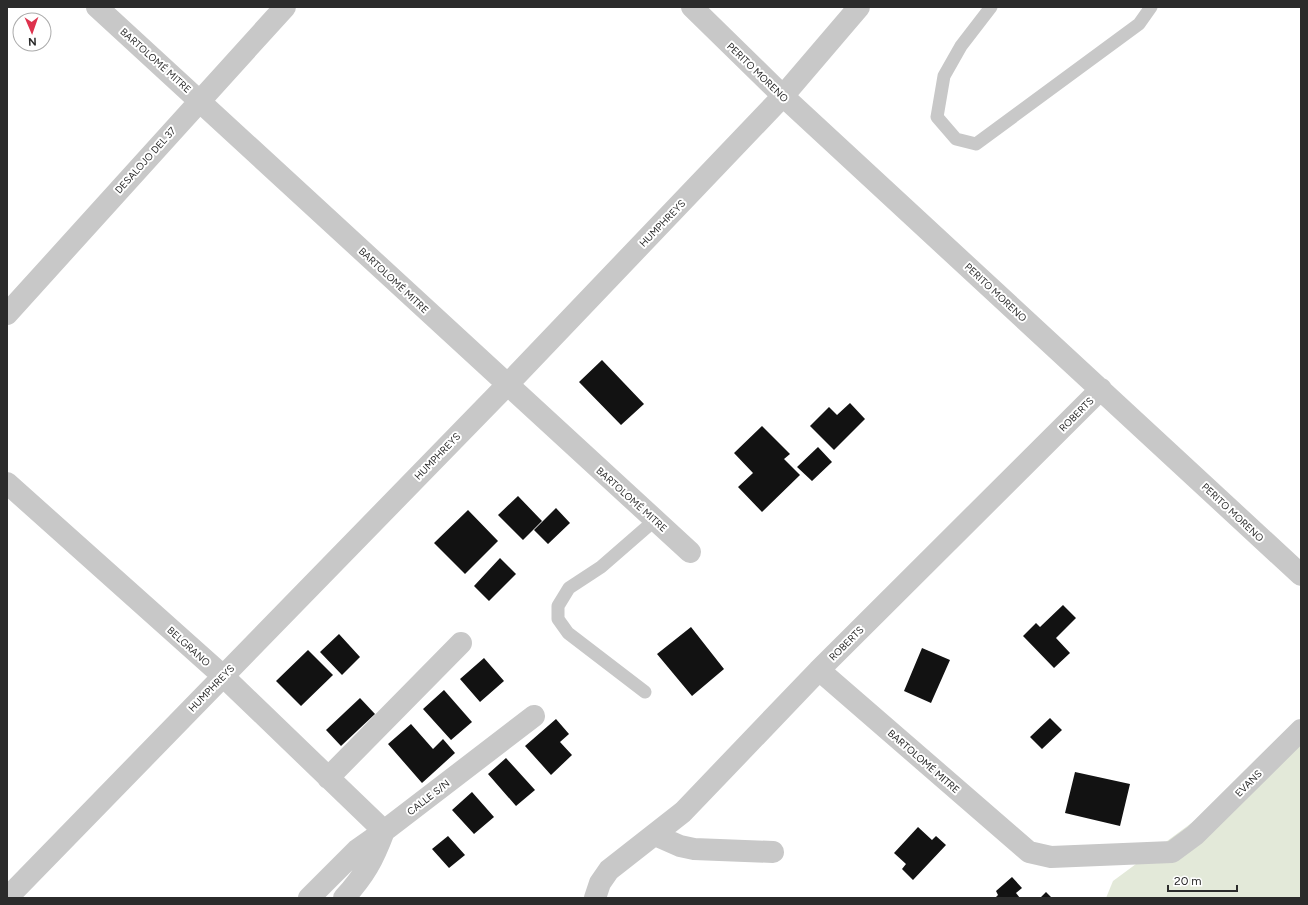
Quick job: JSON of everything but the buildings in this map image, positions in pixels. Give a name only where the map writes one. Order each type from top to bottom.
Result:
[{"type":"street","name":"BARTOLOMÉ MITRE","points":[[97,7],[200,99],[507,385],[690,552]]},
{"type":"street","name":"DESALOJO DEL 37","points":[[7,314],[200,99],[285,7]]},
{"type":"street","name":"PERITO MORENO","points":[[692,7],[783,96],[1301,575]]},
{"type":"street","name":"HUMPHREYS","points":[[7,898],[507,385],[783,96],[859,7]]},
{"type":"street","name":"ROBERTS","points":[[595,898],[600,883],[609,870],[684,812],[819,670],[1101,389]]},
{"type":"street","name":"BELGRANO","points":[[7,483],[223,676],[384,831]]},
{"type":"street","points":[[328,778],[461,643]]},
{"type":"street","name":"BARTOLOMÉ MITRE","points":[[819,670],[1030,852]]},
{"type":"street","name":"CALLE S/N","points":[[309,898],[357,850],[534,716]]},
{"type":"street","name":"EVANS","points":[[1030,852],[1051,857],[1172,852],[1195,835],[1301,730]]},
{"type":"street","points":[[344,898],[363,877],[376,852],[384,831]]},
{"type":"street","points":[[655,835],[680,846],[694,849],[773,852]]},
{"type":"lane","points":[[990,7],[962,46],[944,76],[937,118],[956,139],[976,144],[1140,24],[1151,7]]},
{"type":"lane","points":[[644,692],[568,633],[558,620],[558,606],[569,588],[601,567],[655,520]]},
{"type":"green space","points":[[1301,742],[1301,898],[1106,898],[1113,881]]}]
